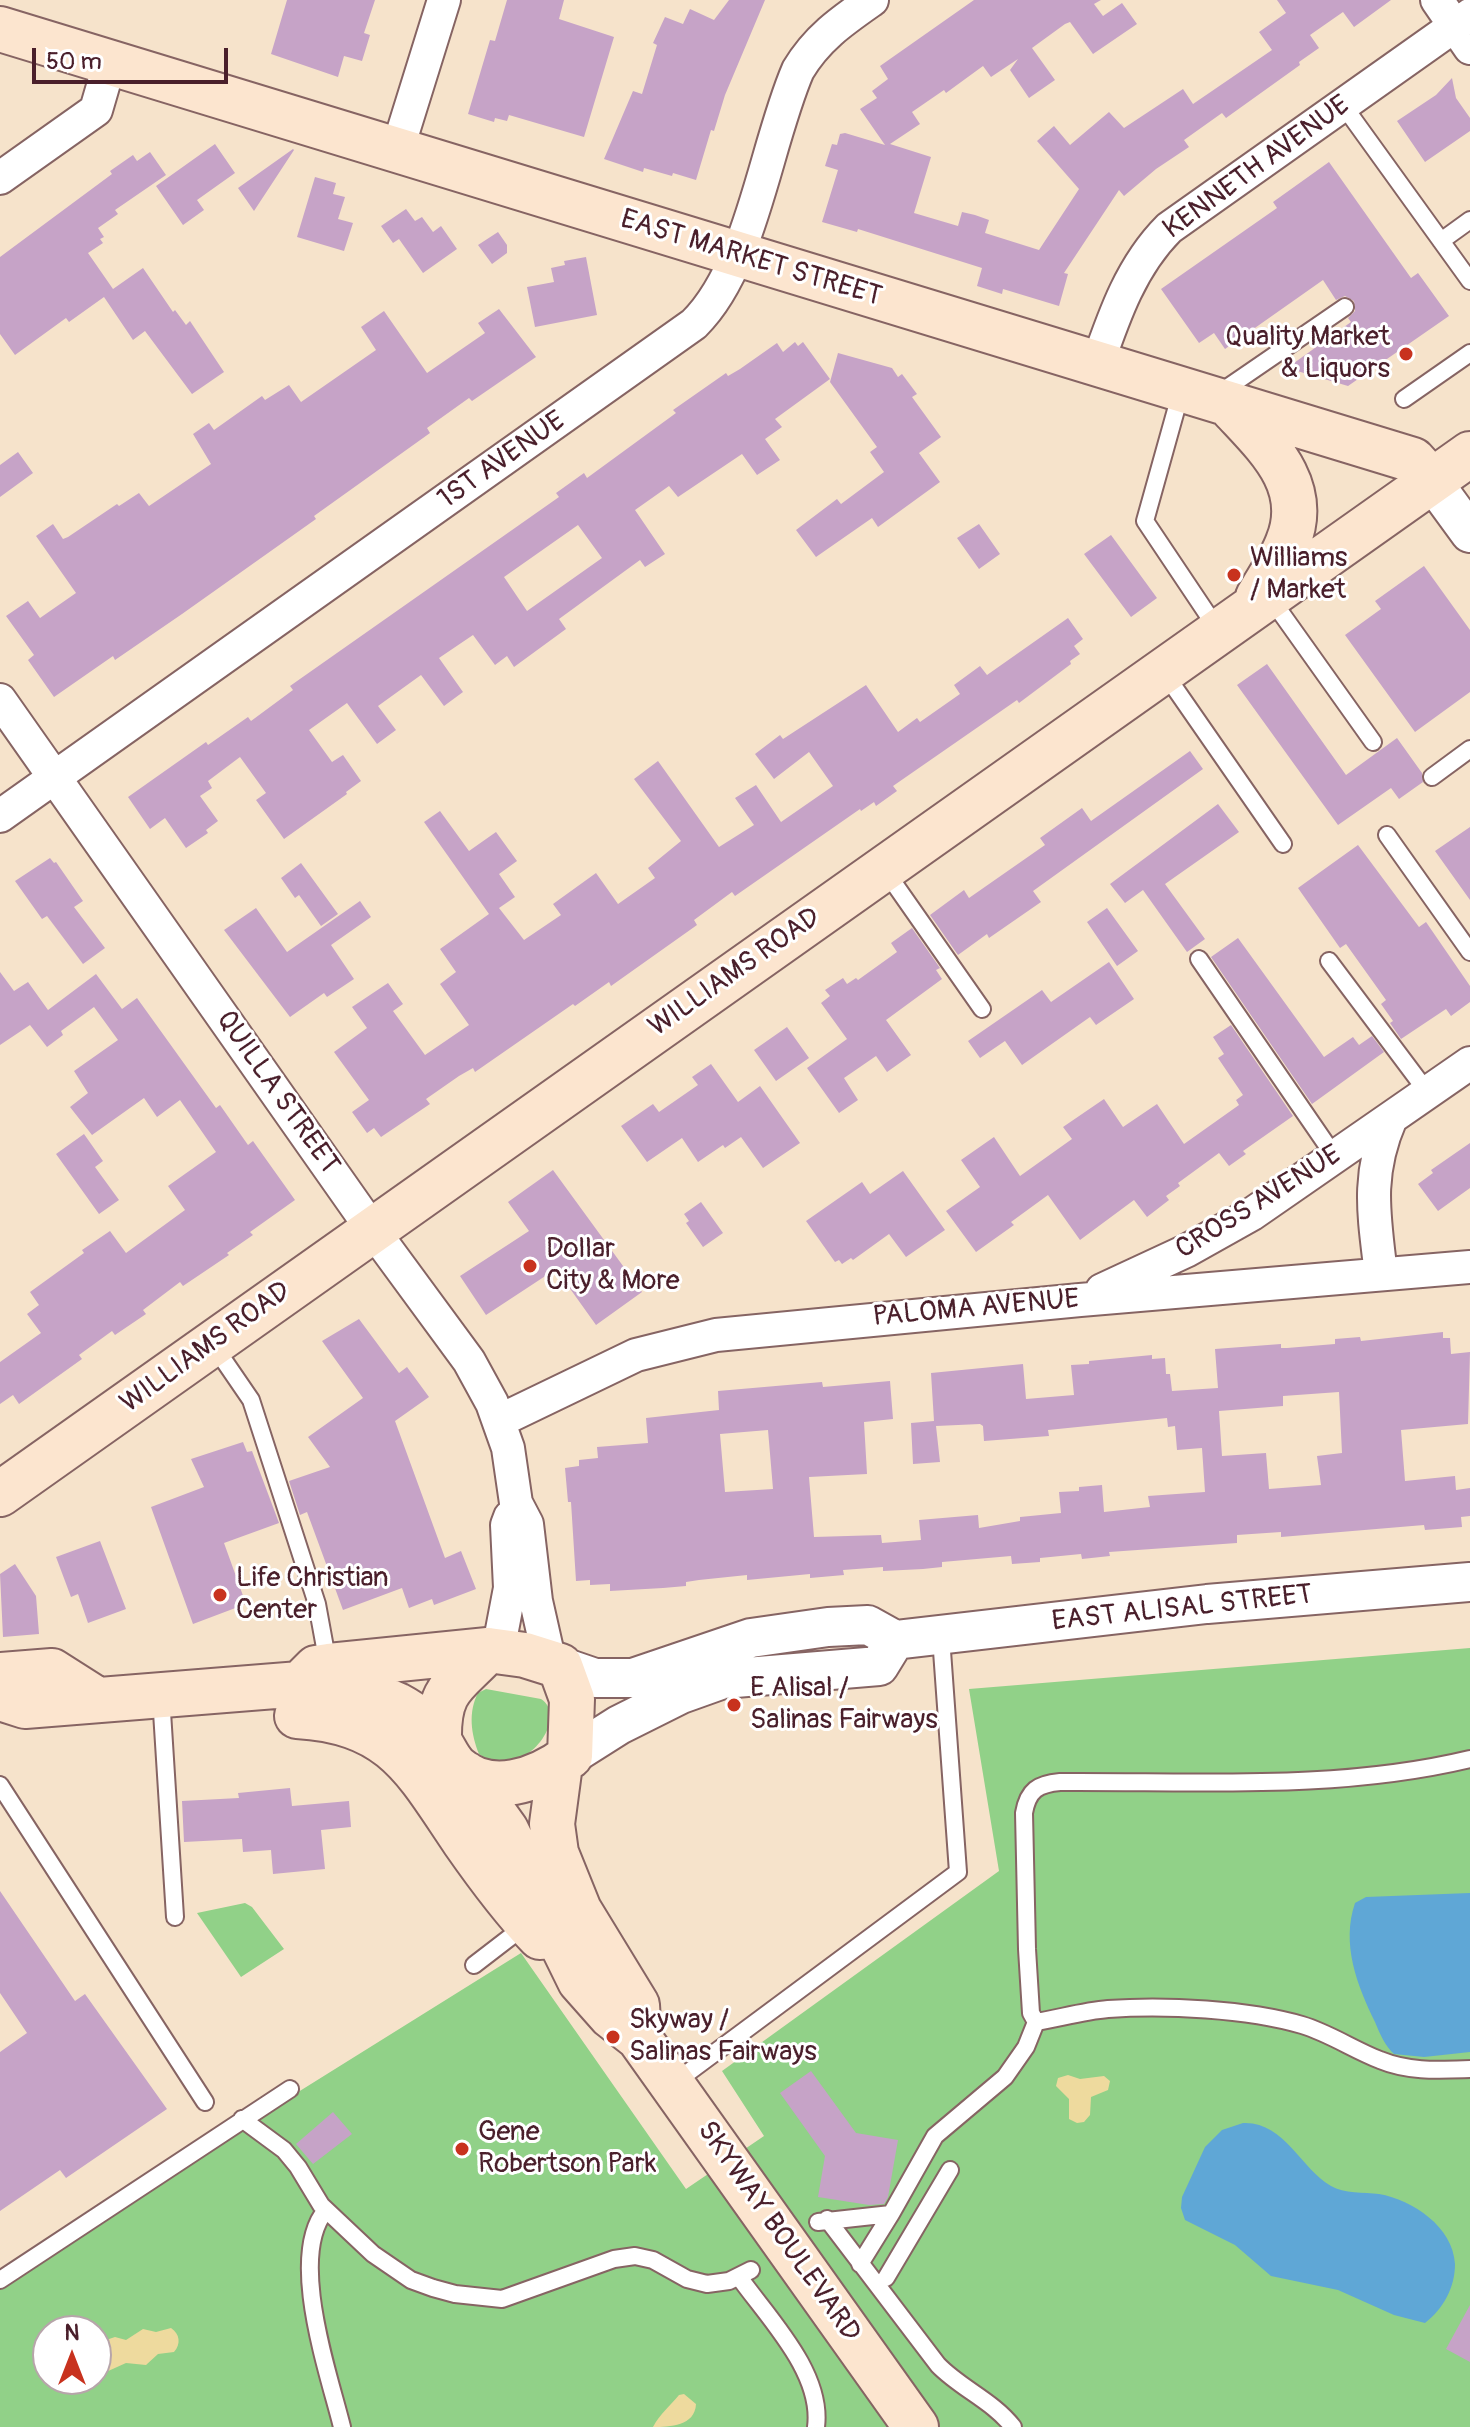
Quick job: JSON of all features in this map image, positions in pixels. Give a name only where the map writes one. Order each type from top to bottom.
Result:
[{"type":"main road","name":"EAST MARKET STREET","points":[[0,29],[1413,460],[1432,481]]},
{"type":"main road","points":[[1207,399],[1282,464],[1293,489],[1289,540],[1247,611]]},
{"type":"main road","name":"WILLIAMS ROAD","points":[[0,1494],[1470,454]]},
{"type":"main road","points":[[439,1740],[438,1715],[443,1699],[451,1686],[493,1650]]},
{"type":"main road","name":"EAST ALISAL STREET","points":[[6,1703],[52,1671],[96,1699],[173,1694],[493,1650],[555,1665]]},
{"type":"main road","name":"SKYWAY BOULEVARD","points":[[555,1665],[572,1699],[565,1760],[552,1824],[556,1853],[579,1910],[637,2005],[639,2038]]},
{"type":"main road","name":"EAST ALISAL STREET","points":[[315,1675],[317,1698],[345,1696],[385,1700],[419,1719],[439,1740],[454,1765],[466,1774]]},
{"type":"main road","points":[[173,1694],[237,1719],[296,1715],[322,1717],[379,1738],[403,1755],[418,1772],[527,1924],[580,1981]]},
{"type":"main road","points":[[466,1774],[490,1783],[512,1784],[529,1780],[565,1760]]},
{"type":"main road","name":"SKYWAY BOULEVARD","points":[[466,1774],[506,1830],[580,1981],[611,2016],[639,2038],[916,2427]]},
{"type":"street","points":[[397,151],[444,0]]},
{"type":"street","name":"1ST AVENUE","points":[[0,816],[678,336],[714,302],[737,255],[798,70],[806,56],[828,31],[872,0]]},
{"type":"street","name":"KENNETH AVENUE","points":[[1097,365],[1125,291],[1156,240],[1458,22]]},
{"type":"street","points":[[0,178],[96,110],[110,62]]},
{"type":"street","name":"EAST MARKET STREET","points":[[1432,481],[1470,533]]},
{"type":"street","name":"QUILLA STREET","points":[[0,700],[372,1229],[469,1361],[499,1421],[508,1448],[516,1503],[527,1524],[536,1601],[555,1665]]},
{"type":"street","name":"CROSS AVENUE","points":[[1080,1300],[1219,1234],[1470,1063]]},
{"type":"street","name":"CROSS AVENUE","points":[[1381,1274],[1374,1213],[1374,1169],[1381,1140],[1391,1118]]},
{"type":"street","name":"PALOMA AVENUE","points":[[499,1421],[636,1355],[735,1331],[1470,1267]]},
{"type":"street","name":"QUILLA STREET","points":[[493,1650],[510,1588],[507,1525],[516,1503]]},
{"type":"street","name":"EAST ALISAL STREET","points":[[555,1665],[595,1678],[633,1678],[751,1638],[828,1627],[868,1625],[895,1640],[941,1637],[1207,1604],[1470,1582]]},
{"type":"street","points":[[828,1627],[839,1647],[835,1672]]},
{"type":"street","points":[[565,1760],[619,1725],[681,1694],[723,1679],[879,1666],[895,1640]]},
{"type":"lane","points":[[1343,105],[1470,281]]},
{"type":"lane","points":[[1441,241],[1470,220]]},
{"type":"lane","points":[[1345,307],[1207,399],[1145,521],[1247,611],[1373,742]]},
{"type":"lane","points":[[1404,399],[1470,353]]},
{"type":"lane","points":[[1163,671],[1283,844]]},
{"type":"lane","points":[[1432,777],[1470,749]]},
{"type":"lane","points":[[1387,835],[1470,952]]},
{"type":"lane","points":[[883,868],[982,1009]]},
{"type":"lane","points":[[1199,959],[1335,1157]]},
{"type":"lane","points":[[1329,961],[1428,1093]]},
{"type":"lane","points":[[213,1344],[251,1400],[317,1604],[315,1675]]},
{"type":"lane","points":[[673,2084],[958,1872],[941,1637]]},
{"type":"lane","points":[[173,1694],[175,1917]]},
{"type":"lane","points":[[1036,2022],[1031,2013],[1027,1949],[1024,1813],[1028,1796],[1039,1786],[1076,1782],[1283,1783],[1401,1771],[1470,1759]]},
{"type":"lane","points":[[0,1785],[205,2102]]},
{"type":"lane","points":[[474,1965],[527,1924]]},
{"type":"lane","points":[[1036,2022],[1105,2009],[1150,2007],[1272,2017],[1306,2026],[1381,2061],[1429,2070],[1470,2069]]},
{"type":"lane","points":[[860,2264],[935,2136],[1005,2077],[1026,2047],[1036,2022]]},
{"type":"lane","points":[[0,2280],[290,2089]]},
{"type":"lane","points":[[242,2119],[276,2142],[292,2159],[315,2198],[392,2269],[411,2280],[455,2294],[502,2299],[614,2259],[635,2256],[653,2260],[696,2282],[718,2283],[745,2274],[811,2381],[817,2406],[816,2427]]},
{"type":"lane","points":[[886,2278],[947,2175],[918,2166]]},
{"type":"lane","points":[[326,2210],[318,2219],[311,2239],[313,2305],[325,2369],[342,2427]]},
{"type":"lane","points":[[891,2214],[822,2220],[938,2365],[997,2410],[1013,2427]]},
{"type":"lane","points":[[875,2241],[899,2256]]},
{"type":"green space","points":[[1470,1648],[1470,2427],[0,2427],[0,2278],[521,1953],[686,2189],[764,2136],[722,2071],[999,1871],[969,1689]]},
{"type":"green space","points":[[486,1689],[541,1699],[549,1708],[550,1720],[546,1733],[525,1755],[511,1761],[495,1761],[479,1754],[472,1715],[478,1693]]},
{"type":"green space","points":[[245,1903],[252,1907],[284,1949],[241,1977],[197,1913]]},
{"type":"sand","points":[[1068,2075],[1080,2079],[1104,2076],[1110,2081],[1108,2090],[1091,2097],[1090,2115],[1084,2122],[1069,2119],[1069,2099],[1056,2086],[1058,2078]]},
{"type":"sand","points":[[171,2328],[176,2333],[178,2346],[174,2352],[158,2354],[146,2365],[126,2363],[112,2369],[112,2338],[126,2340],[143,2329],[156,2332]]},
{"type":"sand","points":[[684,2394],[696,2404],[691,2417],[674,2426],[653,2427],[679,2395]]},
{"type":"water","points":[[1470,1893],[1470,2052],[1424,2057],[1394,2054],[1385,2044],[1362,1994],[1353,1964],[1350,1934],[1355,1903],[1366,1897]]},
{"type":"water","points":[[1243,2123],[1257,2124],[1270,2130],[1320,2178],[1336,2189],[1392,2197],[1417,2209],[1439,2227],[1453,2251],[1453,2281],[1442,2305],[1425,2323],[1394,2315],[1338,2290],[1271,2276],[1235,2245],[1185,2220],[1181,2208],[1182,2197],[1205,2147],[1222,2130]]},
{"type":"building","points":[[287,0],[375,0],[364,33],[370,35],[362,61],[344,56],[338,77],[271,54]]},
{"type":"building","points":[[507,0],[564,0],[559,19],[614,37],[584,137],[509,115],[507,121],[495,118],[494,122],[468,114],[490,40],[495,41]]},
{"type":"building","points":[[729,0],[765,0],[725,95],[714,131],[711,130],[696,180],[644,168],[643,172],[604,159],[633,91],[642,94],[657,45],[653,43],[665,17],[683,24],[690,9],[714,20]]},
{"type":"building","points":[[974,0],[1101,0],[1094,4],[1103,16],[1122,3],[1137,24],[1093,54],[1070,22],[1065,24],[1032,48],[1055,80],[1029,98],[1010,70],[1018,59],[991,77],[983,66],[946,93],[944,90],[912,112],[920,124],[890,144],[931,157],[914,213],[958,226],[962,212],[975,215],[989,220],[985,233],[1039,250],[1079,189],[1037,141],[1054,126],[1070,145],[1109,112],[1124,128],[1183,89],[1193,104],[1272,50],[1259,32],[1286,13],[1277,0],[1391,0],[1354,27],[1343,12],[1310,35],[1319,48],[1299,62],[1300,65],[1226,118],[1222,113],[1184,140],[1189,147],[1124,196],[1119,190],[1064,273],[1068,274],[1059,306],[1003,289],[1002,294],[977,286],[982,268],[858,229],[857,232],[822,222],[838,170],[825,166],[832,144],[837,145],[840,134],[885,145],[860,109],[877,98],[872,91],[888,79],[880,66]]},
{"type":"building","points":[[1452,78],[1456,98],[1470,118],[1470,131],[1425,162],[1397,121],[1436,95]]},
{"type":"building","points":[[215,144],[235,173],[197,200],[204,210],[183,225],[156,186]]},
{"type":"building","points":[[294,150],[254,211],[238,188]]},
{"type":"building","points":[[150,152],[166,175],[115,210],[118,214],[98,228],[104,237],[100,239],[103,243],[88,253],[113,289],[143,268],[173,312],[175,310],[186,325],[190,321],[224,372],[192,394],[145,331],[133,340],[104,297],[69,322],[66,318],[15,355],[0,334],[0,257],[112,174],[110,171],[133,155],[137,161]]},
{"type":"building","points":[[1329,162],[1411,278],[1418,273],[1449,316],[1348,386],[1287,368],[1351,322],[1348,318],[1355,311],[1354,301],[1345,296],[1336,300],[1323,280],[1225,349],[1214,333],[1199,343],[1161,289],[1277,208],[1273,202]]},
{"type":"building","points":[[315,177],[336,183],[333,194],[345,197],[338,219],[353,223],[344,251],[297,237]]},
{"type":"building","points":[[406,209],[415,221],[422,217],[433,232],[441,226],[457,249],[423,273],[399,239],[393,243],[381,226]]},
{"type":"building","points":[[498,232],[507,245],[507,253],[492,264],[478,245]]},
{"type":"building","points":[[586,257],[597,315],[535,327],[527,287],[554,282],[551,268],[565,265],[564,261]]},
{"type":"building","points":[[499,309],[536,357],[427,428],[430,433],[182,614],[54,697],[28,660],[34,655],[6,616],[28,601],[40,618],[76,593],[36,536],[53,524],[63,539],[68,537],[139,493],[149,506],[211,464],[193,434],[209,423],[214,430],[262,396],[265,400],[289,385],[301,402],[376,350],[361,327],[384,311],[427,373],[485,333],[478,323]]},
{"type":"building","points":[[795,342],[798,346],[803,342],[830,379],[775,419],[782,427],[765,439],[780,460],[757,475],[742,454],[678,497],[669,486],[635,510],[665,554],[645,567],[640,560],[559,619],[566,629],[514,667],[507,656],[495,665],[473,635],[439,658],[463,692],[444,706],[421,675],[378,706],[396,730],[377,744],[347,703],[309,730],[332,762],[343,755],[361,781],[284,839],[256,800],[266,793],[240,757],[208,781],[212,788],[200,796],[218,821],[206,830],[208,833],[186,848],[165,818],[150,829],[128,797],[206,742],[208,745],[248,717],[251,721],[293,690],[290,686],[559,497],[556,493],[584,473],[587,478],[676,413],[673,410],[726,373],[728,376],[740,369],[777,343],[783,352]],"holes":[[[578,525],[602,558],[527,611],[504,577]]]},
{"type":"building","points":[[838,353],[892,368],[898,377],[902,374],[917,394],[912,397],[941,437],[919,453],[940,482],[878,527],[872,518],[816,557],[796,530],[837,499],[841,504],[884,472],[870,452],[877,447],[830,382]]},
{"type":"building","points":[[18,452],[33,473],[0,497],[0,465]]},
{"type":"building","points":[[979,524],[1000,554],[979,569],[957,538]]},
{"type":"building","points":[[1111,535],[1157,598],[1131,617],[1084,554]]},
{"type":"building","points":[[1424,566],[1470,630],[1470,692],[1415,732],[1345,635],[1381,609],[1375,601]]},
{"type":"building","points":[[1068,618],[1083,639],[1074,646],[1080,654],[1070,661],[1071,664],[1019,703],[1017,700],[893,786],[897,791],[876,806],[874,802],[860,809],[735,896],[732,892],[694,920],[697,925],[611,986],[609,982],[575,1006],[573,1004],[475,1072],[473,1068],[459,1076],[426,1099],[430,1104],[381,1137],[374,1128],[367,1133],[352,1112],[369,1100],[334,1052],[367,1028],[352,1007],[388,983],[403,1004],[393,1011],[425,1055],[469,1025],[440,984],[456,972],[440,949],[489,914],[424,822],[440,811],[469,851],[496,832],[517,861],[499,874],[515,897],[499,908],[524,940],[561,915],[553,904],[596,873],[618,904],[655,878],[648,868],[681,841],[634,779],[658,761],[719,847],[754,825],[735,798],[756,785],[781,822],[833,786],[809,752],[774,779],[755,754],[780,735],[783,739],[866,685],[898,732],[917,718],[920,722],[960,694],[954,685],[980,666],[987,675]]},
{"type":"building","points":[[1267,664],[1346,775],[1397,738],[1422,773],[1423,782],[1399,799],[1391,788],[1338,825],[1237,685]]},
{"type":"building","points":[[1190,751],[1203,769],[1033,891],[1041,902],[958,955],[930,915],[964,890],[969,898],[1045,845],[1040,838],[1082,808],[1091,821]]},
{"type":"building","points":[[1218,804],[1239,832],[1165,884],[1205,939],[1187,952],[1143,890],[1125,903],[1110,884]]},
{"type":"building","points":[[1470,827],[1470,900],[1435,851]]},
{"type":"building","points":[[1358,845],[1419,927],[1426,922],[1470,986],[1470,1002],[1451,1016],[1446,1009],[1401,1039],[1381,1004],[1386,1000],[1346,944],[1340,948],[1298,888]]},
{"type":"building","points":[[50,858],[83,901],[74,907],[105,948],[83,964],[47,916],[42,919],[15,881]]},
{"type":"building","points":[[301,863],[338,914],[321,926],[299,895],[295,898],[281,878]]},
{"type":"building","points":[[360,901],[371,917],[331,945],[354,979],[327,997],[324,993],[290,1017],[224,930],[256,908],[287,952]]},
{"type":"building","points":[[1107,908],[1138,951],[1117,966],[1087,922]]},
{"type":"building","points":[[912,928],[940,968],[936,970],[942,979],[886,1020],[911,1055],[887,1072],[876,1056],[844,1078],[858,1100],[839,1113],[807,1068],[847,1039],[821,1003],[830,996],[825,990],[843,978],[847,984],[856,978],[858,980],[897,952],[891,943]]},
{"type":"building","points":[[1238,938],[1324,1057],[1353,1037],[1359,1045],[1372,1036],[1384,1052],[1312,1104],[1211,957]]},
{"type":"building","points":[[1109,962],[1134,999],[1096,1025],[1090,1017],[1022,1065],[1005,1041],[980,1058],[968,1041],[1042,990],[1051,1002]]},
{"type":"building","points":[[0,972],[14,991],[28,982],[48,1010],[96,974],[122,1009],[137,998],[216,1108],[220,1105],[248,1145],[253,1141],[295,1200],[250,1232],[253,1235],[227,1253],[229,1255],[183,1286],[180,1282],[143,1310],[146,1314],[115,1335],[112,1331],[79,1355],[82,1359],[19,1404],[13,1395],[0,1404],[0,1362],[41,1333],[27,1314],[39,1305],[30,1292],[110,1231],[126,1253],[185,1210],[168,1186],[216,1152],[180,1100],[157,1117],[144,1098],[92,1135],[70,1107],[88,1093],[74,1071],[118,1040],[94,1007],[61,1031],[63,1035],[47,1047],[30,1025],[0,1045]]},
{"type":"building","points":[[1231,1025],[1293,1116],[1243,1151],[1246,1154],[1229,1166],[1219,1153],[1178,1183],[1180,1186],[1166,1196],[1169,1200],[1147,1217],[1134,1200],[1080,1240],[1048,1195],[1011,1222],[1014,1225],[976,1252],[946,1211],[980,1187],[961,1160],[994,1137],[1020,1176],[1072,1139],[1063,1127],[1104,1099],[1123,1127],[1157,1104],[1184,1144],[1239,1105],[1236,1100],[1243,1095],[1218,1058],[1224,1054],[1213,1037]]},
{"type":"building","points":[[787,1027],[809,1058],[776,1081],[754,1050]]},
{"type":"building","points":[[711,1064],[738,1102],[760,1086],[800,1143],[763,1168],[741,1137],[698,1162],[682,1138],[647,1162],[621,1126],[653,1104],[659,1112],[698,1085],[692,1077]]},
{"type":"building","points":[[84,1134],[103,1161],[95,1167],[119,1200],[99,1214],[56,1154]]},
{"type":"building","points":[[1470,1143],[1470,1188],[1438,1211],[1418,1184],[1433,1173],[1431,1170]]},
{"type":"building","points":[[553,1170],[642,1292],[596,1325],[556,1269],[486,1315],[460,1276],[529,1231],[508,1202]]},
{"type":"building","points":[[903,1171],[945,1230],[906,1257],[889,1234],[853,1260],[851,1258],[842,1264],[839,1260],[835,1262],[806,1221],[862,1182],[870,1194]]},
{"type":"building","points":[[701,1202],[723,1233],[703,1247],[686,1223],[689,1221],[684,1214]]},
{"type":"building","points":[[359,1319],[399,1373],[407,1367],[429,1397],[395,1421],[445,1558],[461,1551],[476,1589],[434,1605],[432,1599],[409,1608],[402,1588],[343,1610],[307,1512],[300,1515],[289,1481],[330,1467],[308,1437],[363,1398],[322,1341]]},
{"type":"building","points":[[1443,1332],[1443,1338],[1450,1338],[1451,1354],[1470,1352],[1468,1424],[1401,1430],[1405,1481],[1455,1476],[1456,1490],[1470,1488],[1470,1516],[1461,1517],[1462,1527],[1425,1530],[1424,1525],[1281,1537],[1281,1532],[1237,1535],[1237,1543],[1109,1552],[1110,1556],[1082,1559],[1081,1554],[1012,1564],[1011,1556],[942,1562],[942,1567],[923,1569],[883,1571],[883,1567],[843,1570],[844,1575],[810,1578],[810,1574],[747,1580],[747,1575],[686,1582],[686,1586],[663,1588],[610,1591],[610,1584],[590,1585],[590,1580],[576,1581],[571,1502],[568,1502],[565,1468],[579,1466],[579,1460],[598,1458],[597,1447],[648,1443],[646,1418],[719,1410],[718,1391],[822,1382],[823,1387],[890,1381],[893,1419],[864,1422],[867,1474],[809,1477],[814,1537],[881,1535],[882,1543],[921,1540],[919,1520],[978,1515],[979,1528],[1020,1521],[1020,1517],[1061,1513],[1059,1492],[1079,1491],[1079,1487],[1102,1485],[1104,1512],[1150,1507],[1148,1496],[1205,1492],[1202,1448],[1177,1450],[1175,1426],[1168,1427],[1167,1418],[1048,1430],[1049,1436],[984,1441],[983,1426],[980,1424],[936,1426],[940,1462],[913,1464],[911,1423],[934,1421],[931,1373],[1023,1364],[1026,1399],[1074,1395],[1071,1365],[1152,1355],[1152,1359],[1165,1358],[1172,1391],[1218,1388],[1215,1349],[1281,1344],[1281,1348],[1287,1348],[1335,1344],[1335,1339],[1360,1337],[1361,1341]],"holes":[[[1339,1392],[1342,1453],[1317,1456],[1321,1485],[1269,1489],[1266,1453],[1222,1456],[1219,1411],[1283,1406],[1283,1396]],[[768,1430],[773,1489],[725,1492],[720,1434]]]},
{"type":"building","points":[[243,1442],[247,1452],[252,1451],[279,1523],[224,1543],[246,1604],[193,1624],[151,1507],[204,1487],[191,1459]]},
{"type":"building","points":[[100,1541],[126,1609],[88,1623],[78,1594],[71,1597],[56,1557]]},
{"type":"building","points":[[15,1564],[36,1596],[39,1634],[3,1637],[0,1574]]},
{"type":"building","points":[[290,1788],[292,1806],[349,1801],[351,1827],[321,1830],[325,1869],[273,1874],[271,1850],[243,1852],[242,1839],[184,1842],[182,1801],[239,1798],[238,1793]]},
{"type":"building","points":[[0,1891],[75,2001],[85,1994],[167,2109],[66,2178],[60,2170],[0,2211],[0,2052],[27,2033],[0,1993]]},
{"type":"building","points":[[811,2071],[856,2133],[898,2140],[888,2197],[884,2204],[869,2205],[818,2197],[825,2156],[780,2093]]},
{"type":"building","points":[[333,2112],[352,2134],[313,2164],[296,2144]]},
{"type":"building","points":[[1470,2305],[1470,2362],[1446,2349]]},
{"type":"place","name":"Quality Market & Liquors","points":[[1406,354]]},
{"type":"place","name":"Williams / Market","points":[[1234,575]]},
{"type":"place","name":"Dollar City & More","points":[[530,1266]]},
{"type":"place","name":"Life Christian Center","points":[[220,1595]]},
{"type":"place","name":"E Alisal / Salinas Fairways","points":[[734,1705]]},
{"type":"place","name":"Skyway / Salinas Fairways","points":[[613,2037]]},
{"type":"place","name":"Gene Robertson Park","points":[[462,2149]]}]
